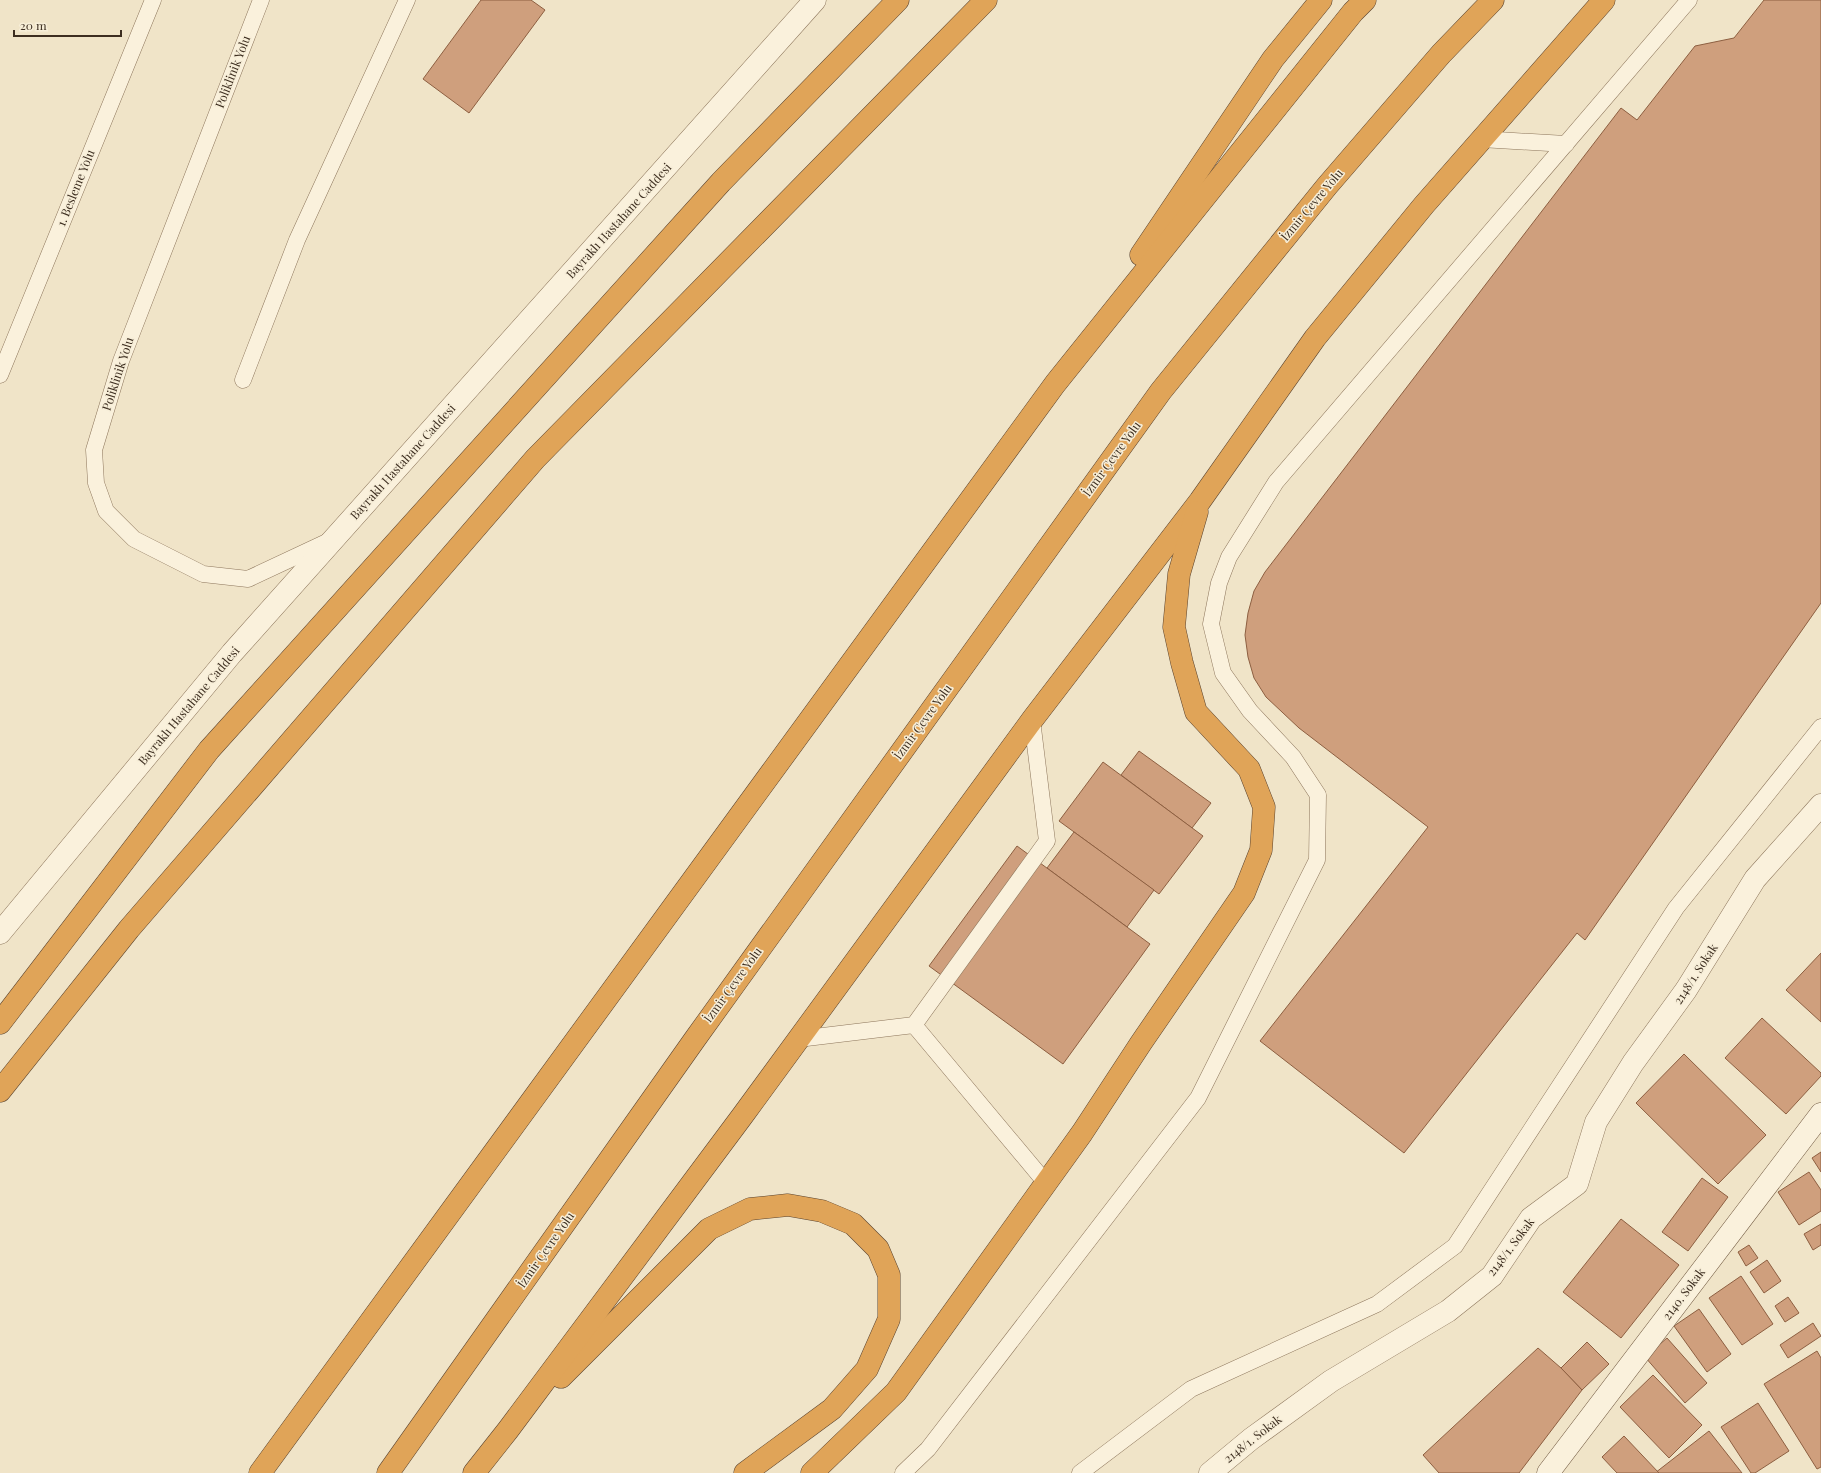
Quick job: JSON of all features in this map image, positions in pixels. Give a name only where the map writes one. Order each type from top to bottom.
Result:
[{"type":"highway","points":[[0,1023],[209,750],[721,182],[898,0]]},
{"type":"highway","points":[[0,1091],[129,929],[535,459],[986,0]]},
{"type":"highway","points":[[260,1473],[1055,384],[1274,59],[1321,0]]},
{"type":"highway","points":[[1055,384],[1353,12],[1365,0]]},
{"type":"highway","name":"İzmir Çevre Yolu","points":[[388,1473],[695,1039],[1161,391],[1327,186],[1441,54],[1494,0]]},
{"type":"highway","points":[[474,1473],[508,1430],[798,1039],[1032,720],[1200,501],[1315,338],[1424,204],[1604,0]]},
{"type":"highway","points":[[812,1473],[896,1392],[1082,1133],[1141,1043],[1244,893],[1260,850],[1264,807],[1248,769],[1196,712],[1182,663],[1174,627],[1179,574],[1200,501]]},
{"type":"highway","points":[[508,1430],[709,1229],[750,1209],[788,1204],[822,1211],[853,1224],[878,1249],[888,1275],[889,1319],[867,1369],[832,1409],[745,1473]]},
{"type":"street","name":"Bayraklı Hastahane Caddesi","points":[[0,933],[232,653],[815,0]]},
{"type":"street","name":"2148/1. Sokak","points":[[1210,1473],[1251,1439],[1331,1381],[1448,1311],[1492,1276],[1531,1218],[1577,1184],[1596,1122],[1633,1063],[1686,990],[1755,879],[1821,805]]},
{"type":"street","name":"2140. Sokak","points":[[1548,1473],[1821,1114]]},
{"type":"lane","name":"1. Besleme Yolu","points":[[0,375],[153,0]]},
{"type":"lane","name":"Poliklinik Yolu","points":[[261,0],[121,361],[94,450],[96,483],[106,511],[134,539],[203,574],[248,578],[336,538]]},
{"type":"lane","points":[[243,380],[297,240],[407,0]]},
{"type":"lane","points":[[903,1473],[928,1449],[1198,1098],[1317,860],[1318,795],[1293,757],[1250,711],[1223,673],[1211,624],[1219,583],[1229,557],[1276,482],[1689,0]]},
{"type":"lane","points":[[1481,139],[1566,144]]},
{"type":"lane","points":[[798,1039],[914,1025],[1047,841],[1032,720]]},
{"type":"lane","points":[[1080,1473],[1191,1389],[1378,1304],[1455,1246],[1676,908],[1821,727]]},
{"type":"lane","points":[[914,1025],[1046,1182]]},
{"type":"building","points":[[481,0],[531,0],[545,10],[469,113],[423,79]]},
{"type":"building","points":[[1764,0],[1821,0],[1821,603],[1585,940],[1577,933],[1404,1153],[1260,1041],[1428,827],[1299,728],[1266,697],[1254,678],[1248,657],[1245,635],[1248,613],[1254,591],[1265,572],[1621,108],[1637,120],[1695,46],[1734,38]]},
{"type":"building","points":[[1139,751],[1211,803],[1192,828],[1121,775]]},
{"type":"building","points":[[1103,762],[1203,836],[1159,894],[1059,821]]},
{"type":"building","points":[[1074,832],[1154,890],[1127,927],[1047,868]]},
{"type":"building","points":[[1017,846],[1150,944],[1063,1064],[929,966]]},
{"type":"building","points":[[1821,953],[1821,1022],[1786,990]]},
{"type":"building","points":[[1762,1018],[1821,1073],[1821,1076],[1786,1114],[1725,1058]]},
{"type":"building","points":[[1684,1054],[1766,1135],[1718,1184],[1636,1103]]},
{"type":"building","points":[[1821,1152],[1821,1172],[1812,1158]]},
{"type":"building","points":[[1809,1172],[1821,1190],[1821,1211],[1799,1225],[1778,1192]]},
{"type":"building","points":[[1702,1178],[1728,1197],[1688,1251],[1662,1232]]},
{"type":"building","points":[[1621,1219],[1679,1265],[1621,1338],[1563,1292]]},
{"type":"building","points":[[1821,1224],[1821,1245],[1813,1250],[1804,1234]]},
{"type":"building","points":[[1749,1245],[1758,1258],[1746,1266],[1738,1252]]},
{"type":"building","points":[[1767,1260],[1781,1281],[1764,1293],[1750,1272]]},
{"type":"building","points":[[1741,1276],[1773,1324],[1742,1345],[1709,1298]]},
{"type":"building","points":[[1788,1297],[1799,1313],[1785,1322],[1775,1306]]},
{"type":"building","points":[[1699,1309],[1731,1354],[1707,1372],[1674,1326]]},
{"type":"building","points":[[1813,1323],[1821,1336],[1788,1358],[1780,1345]]},
{"type":"building","points":[[1667,1338],[1707,1383],[1685,1403],[1645,1357]]},
{"type":"building","points":[[1587,1342],[1609,1364],[1582,1390],[1561,1368]]},
{"type":"building","points":[[1538,1348],[1561,1368],[1582,1390],[1519,1473],[1439,1473],[1423,1455]]},
{"type":"building","points":[[1817,1351],[1821,1358],[1821,1467],[1817,1469],[1764,1384]]},
{"type":"building","points":[[1653,1375],[1702,1425],[1669,1458],[1620,1407]]},
{"type":"building","points":[[1758,1403],[1789,1451],[1755,1473],[1751,1473],[1721,1427]]},
{"type":"building","points":[[1709,1431],[1742,1473],[1655,1473]]},
{"type":"building","points":[[1624,1436],[1659,1473],[1617,1473],[1602,1457]]}]
